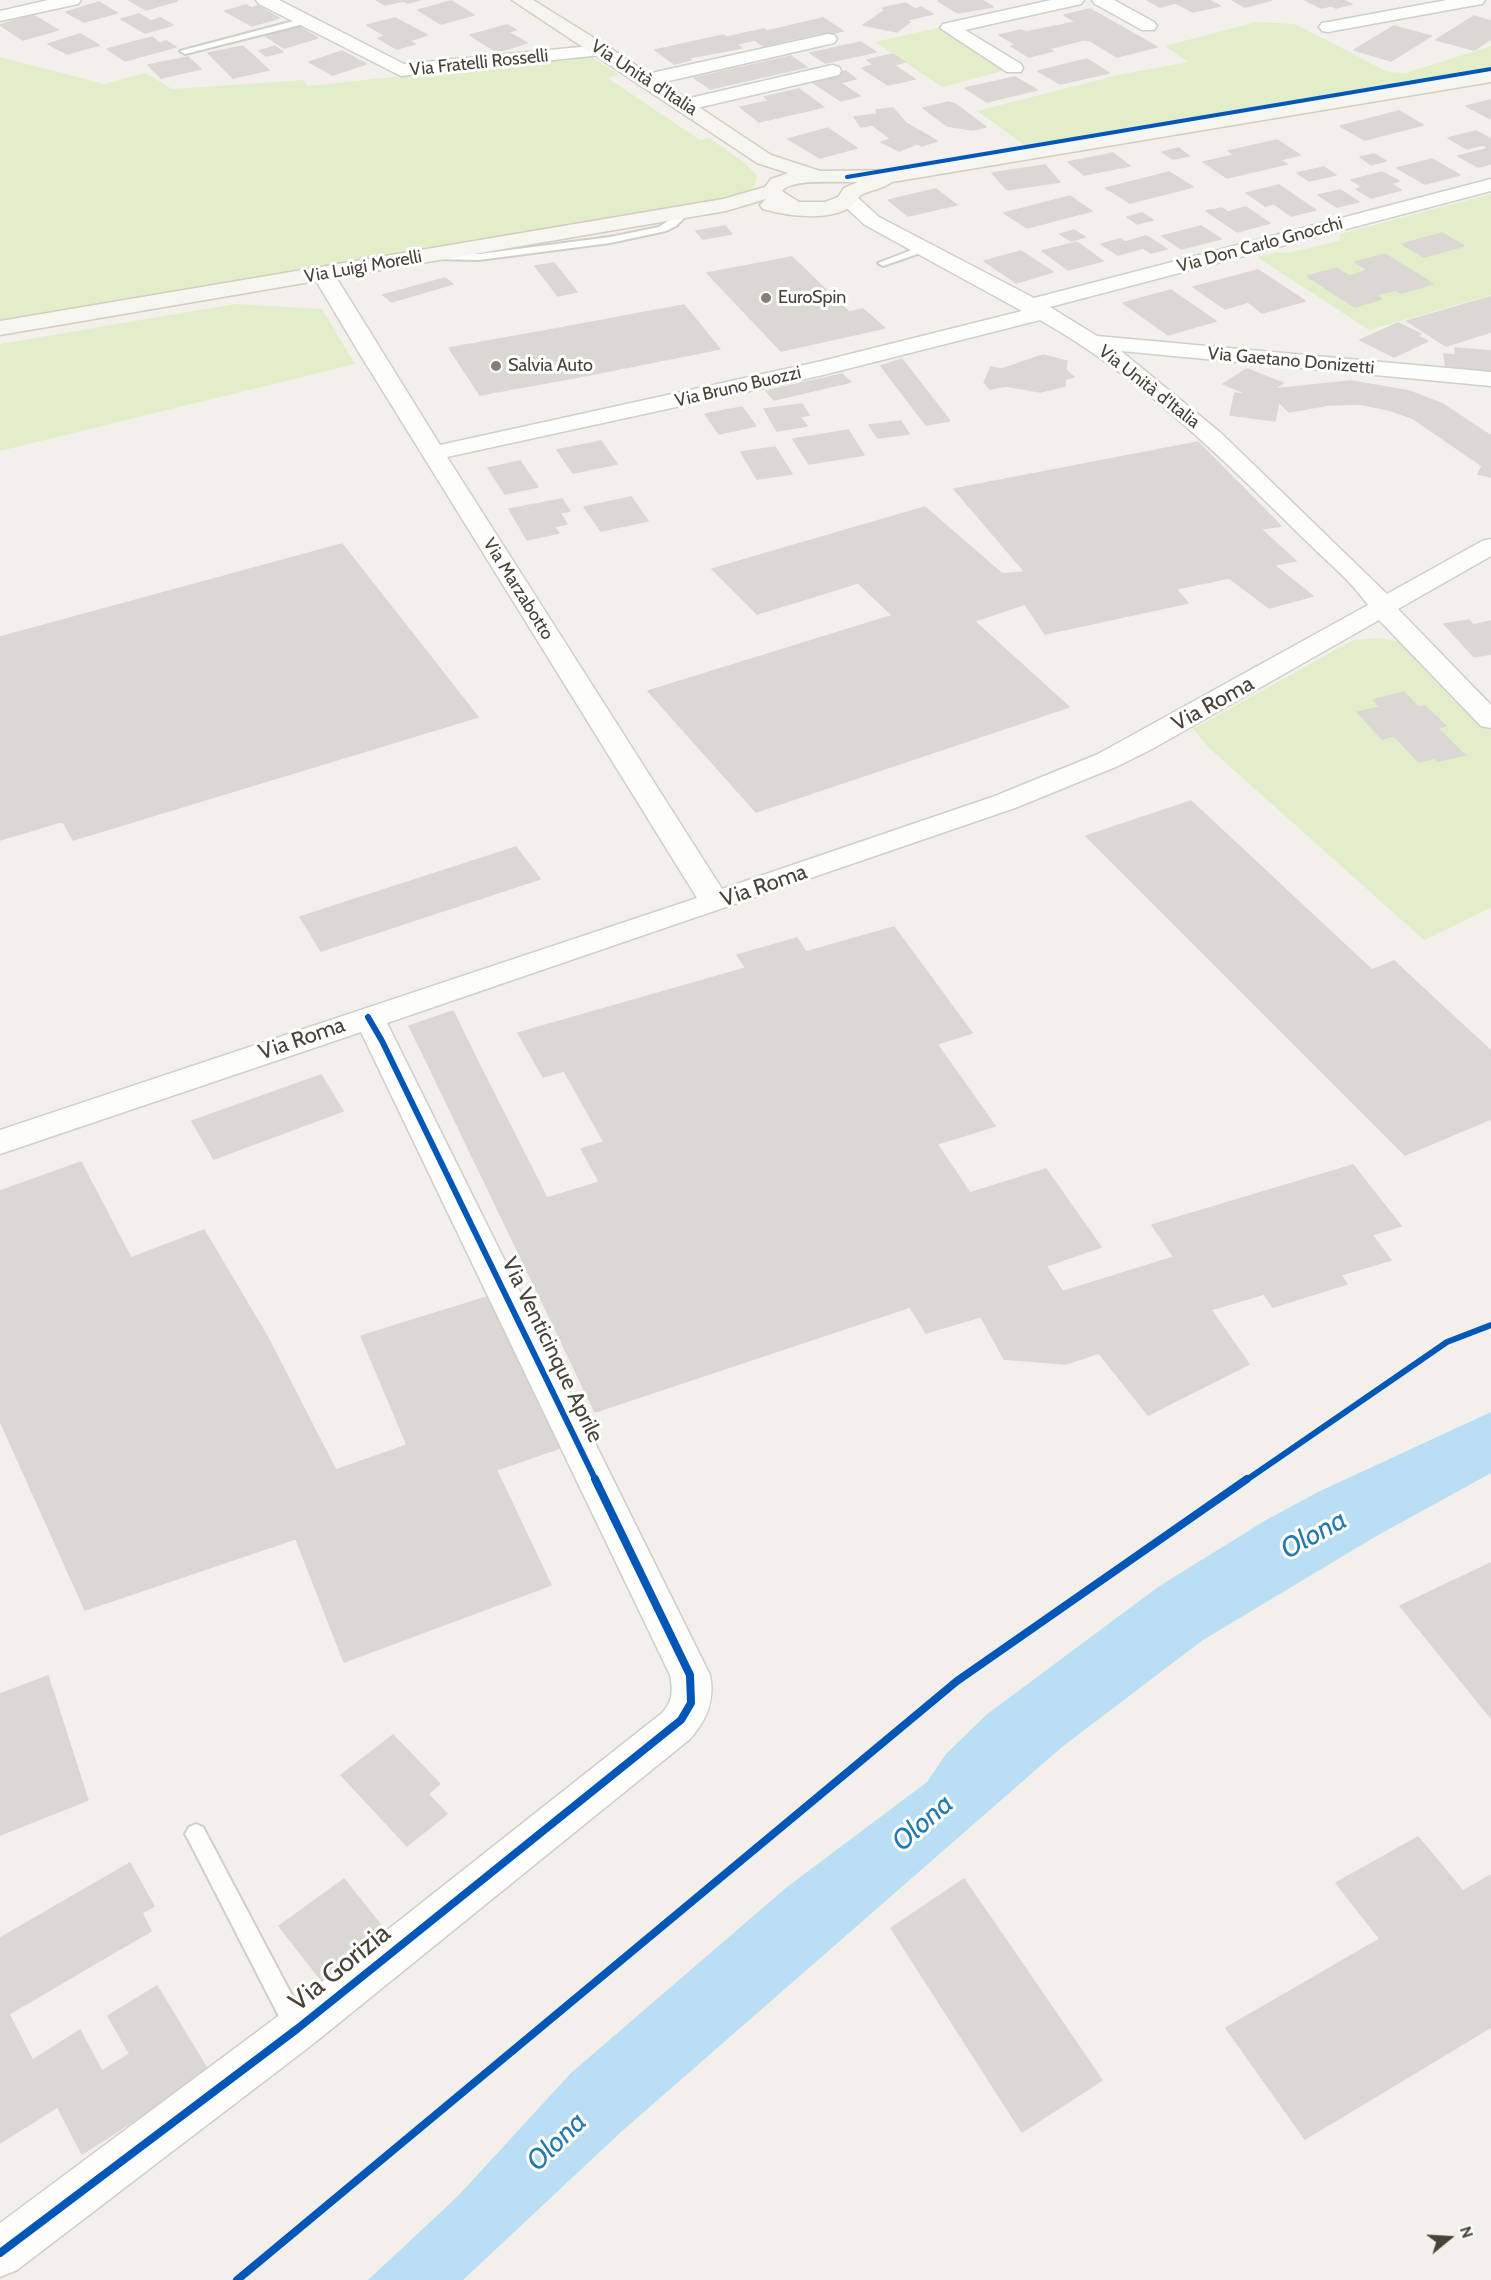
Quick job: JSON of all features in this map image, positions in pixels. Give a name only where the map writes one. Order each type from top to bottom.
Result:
[{"type":"street","points":[[0,16],[72,0]]},
{"type":"street","name":"Via Fratelli Rosselli","points":[[265,0],[400,70],[601,50]]},
{"type":"street","name":"Via Unità d'Italia","points":[[521,0],[647,80],[764,159],[822,176]]},
{"type":"street","points":[[1014,68],[949,28],[1075,0]]},
{"type":"street","points":[[1101,0],[1148,26]]},
{"type":"street","points":[[1328,27],[1476,0]]},
{"type":"street","points":[[38,8],[63,22]]},
{"type":"street","points":[[647,80],[828,39]]},
{"type":"street","points":[[684,105],[831,71]]},
{"type":"street","name":"Via Luigi Morelli","points":[[726,206],[773,189],[785,179],[822,176],[899,176],[1491,76]]},
{"type":"street","points":[[764,159],[774,176],[774,197],[791,206]]},
{"type":"street","points":[[822,176],[845,183],[849,195]]},
{"type":"street","name":"Via Luigi Morelli","points":[[0,328],[726,206],[791,206],[816,209],[839,204],[849,195],[899,176]]},
{"type":"street","name":"Via Don Carlo Gnocchi","points":[[1035,309],[1491,185]]},
{"type":"street","name":"Via Unità d'Italia","points":[[849,195],[872,221]]},
{"type":"street","name":"Via Unità d'Italia","points":[[816,209],[872,221],[1035,309],[1092,342],[1132,371],[1212,437],[1375,596],[1395,624],[1491,720]]},
{"type":"street","name":"Via Marzabotto","points":[[323,274],[715,903]]},
{"type":"street","name":"Via Bruno Buozzi","points":[[433,453],[823,368],[1035,309]]},
{"type":"street","name":"Via Gaetano Donizetti","points":[[1092,342],[1491,379]]},
{"type":"street","name":"Via Roma","points":[[0,1142],[368,1017],[715,903],[1005,802],[1108,760],[1384,608],[1491,546]]},
{"type":"street","points":[[1447,572],[1491,573]]},
{"type":"street","name":"Via Venticinque Aprile","points":[[368,1017],[393,1063],[690,1676],[693,1702]]},
{"type":"street","name":"Via Gorizia","points":[[0,2253],[297,2029],[676,1726],[687,1715],[693,1702]]},
{"type":"lane","points":[[185,51],[305,21]]},
{"type":"lane","points":[[883,262],[922,249]]},
{"type":"lane","points":[[196,1834],[297,2029]]},
{"type":"green space","points":[[1256,22],[1295,24],[1388,72],[1406,73],[1491,46],[1491,67],[1026,146],[977,111],[1118,75],[1188,62],[1165,46]]},
{"type":"green space","points":[[937,28],[1007,70],[942,87],[875,42]]},
{"type":"green space","points":[[590,56],[619,75],[608,78],[700,140],[709,138],[745,163],[757,175],[755,186],[744,194],[721,200],[0,322],[0,57],[104,84],[146,73],[172,89],[304,80],[308,86]]},
{"type":"green space","points":[[1491,194],[1491,295],[1369,330],[1257,257],[1277,252],[1287,253],[1339,241],[1340,234]]},
{"type":"green space","points":[[235,304],[322,309],[355,364],[0,451],[0,344]]},
{"type":"green space","points":[[1379,638],[1400,642],[1491,731],[1491,908],[1424,940],[1209,748],[1193,729],[1353,640]]},
{"type":"water","name":"Olona","points":[[1491,1412],[1491,1473],[1373,1538],[1203,1640],[1062,1747],[621,2132],[463,2280],[368,2280],[458,2196],[571,2073],[787,1887],[927,1782],[946,1754],[986,1715],[1158,1587],[1266,1520],[1320,1491]]},
{"type":"building","points":[[129,0],[176,0],[177,1],[146,10]]},
{"type":"building","points":[[376,0],[420,0],[385,5]]},
{"type":"building","points":[[982,0],[993,7],[958,13],[938,1]]},
{"type":"building","points":[[1147,0],[1209,0],[1220,6],[1193,12],[1176,3],[1160,7]]},
{"type":"building","points":[[1232,0],[1272,0],[1245,7]]},
{"type":"building","points":[[1305,0],[1343,0],[1352,4],[1336,8],[1331,6],[1321,8]]},
{"type":"building","points":[[451,1],[474,15],[441,24],[418,10]]},
{"type":"building","points":[[99,2],[117,13],[84,22],[66,12]]},
{"type":"building","points":[[906,3],[915,9],[921,7],[933,14],[907,20],[910,22],[897,32],[863,25],[885,10],[882,8]]},
{"type":"building","points":[[246,5],[251,8],[258,6],[279,18],[252,26],[225,11]]},
{"type":"building","points":[[1090,9],[1157,47],[1117,57],[1091,41],[1083,40],[1048,49],[1053,51],[1029,57],[1011,46],[1017,45],[999,35],[1076,22],[1064,15]]},
{"type":"building","points":[[139,14],[163,28],[145,33],[121,19]]},
{"type":"building","points":[[33,15],[58,30],[23,40],[0,25]]},
{"type":"building","points":[[1474,16],[1491,21],[1491,39],[1474,50],[1436,40]]},
{"type":"building","points":[[160,18],[173,25],[163,28],[151,21]]},
{"type":"building","points":[[395,18],[427,35],[409,41],[415,44],[397,49],[378,38],[386,36],[367,25]]},
{"type":"building","points":[[823,18],[843,31],[825,35],[821,33],[763,46],[755,40],[736,44],[742,48],[688,58],[691,60],[674,64],[655,50],[723,35],[727,37],[764,29],[767,31]]},
{"type":"building","points":[[507,25],[516,30],[508,32],[527,43],[497,52],[470,35]]},
{"type":"building","points":[[297,26],[318,38],[284,48],[264,35]]},
{"type":"building","points":[[1394,26],[1431,36],[1391,61],[1354,50]]},
{"type":"building","points":[[80,34],[99,45],[67,54],[48,44]]},
{"type":"building","points":[[152,37],[160,43],[166,41],[176,47],[125,61],[107,49]]},
{"type":"building","points":[[861,42],[876,52],[825,63],[810,53]]},
{"type":"building","points":[[243,46],[269,70],[233,78],[208,53]]},
{"type":"building","points":[[275,46],[283,52],[266,56],[259,51]]},
{"type":"building","points":[[342,51],[366,64],[333,75],[309,62]]},
{"type":"building","points":[[892,54],[905,62],[894,65],[888,61],[874,65],[867,60]]},
{"type":"building","points":[[791,56],[807,67],[710,89],[694,78]]},
{"type":"building","points":[[188,57],[201,69],[161,78],[148,65]]},
{"type":"building","points":[[1087,59],[1109,73],[1060,84],[1038,71]]},
{"type":"building","points":[[888,61],[915,79],[888,85],[862,68]]},
{"type":"building","points":[[846,71],[856,79],[839,83],[828,75]]},
{"type":"building","points":[[828,75],[860,96],[841,101],[809,80]]},
{"type":"building","points":[[1015,77],[1037,90],[987,102],[965,88]]},
{"type":"building","points":[[799,89],[824,107],[759,122],[740,107],[769,101],[764,97]]},
{"type":"building","points":[[1491,100],[1491,119],[1466,106]]},
{"type":"building","points":[[949,102],[957,105],[986,127],[973,130],[947,126],[923,108]]},
{"type":"building","points":[[893,108],[906,123],[937,141],[922,146],[917,144],[899,151],[881,142],[891,139],[872,125],[861,127],[854,117],[877,114],[876,110]]},
{"type":"building","points":[[1399,111],[1423,125],[1365,140],[1340,126]]},
{"type":"building","points":[[828,128],[857,148],[820,158],[788,139]]},
{"type":"building","points":[[1476,131],[1491,139],[1491,149],[1483,145],[1467,149],[1448,138]]},
{"type":"building","points":[[1277,140],[1300,155],[1280,160],[1287,164],[1227,178],[1203,162],[1234,155],[1228,151]]},
{"type":"building","points":[[1179,148],[1189,156],[1173,159],[1162,152]]},
{"type":"building","points":[[1490,148],[1491,164],[1478,167],[1458,156]]},
{"type":"building","points":[[1113,153],[1130,166],[1084,175],[1068,162]]},
{"type":"building","points":[[1374,154],[1386,161],[1371,165],[1360,157]]},
{"type":"building","points":[[1432,159],[1460,175],[1425,184],[1397,168]]},
{"type":"building","points":[[1045,165],[1060,182],[1007,190],[992,173]]},
{"type":"building","points":[[1324,167],[1336,175],[1309,181],[1297,173]]},
{"type":"building","points":[[1169,172],[1193,187],[1130,203],[1106,188]]},
{"type":"building","points":[[1382,172],[1399,181],[1391,184],[1401,190],[1371,198],[1356,189],[1363,187],[1351,180]]},
{"type":"building","points":[[1279,185],[1316,210],[1291,216],[1274,204],[1265,206],[1246,193]]},
{"type":"building","points":[[936,189],[957,205],[908,216],[888,200]]},
{"type":"building","points":[[1340,190],[1359,202],[1337,207],[1318,195]]},
{"type":"building","points":[[1070,196],[1092,211],[1027,228],[1004,213]]},
{"type":"building","points":[[1246,207],[1270,223],[1237,232],[1206,211],[1222,208],[1228,212]]},
{"type":"building","points":[[1142,213],[1153,220],[1137,224],[1127,217]]},
{"type":"building","points":[[725,226],[732,234],[703,239],[696,231]]},
{"type":"building","points":[[1201,226],[1221,239],[1181,249],[1162,236]]},
{"type":"building","points":[[1074,230],[1085,237],[1071,241],[1060,234]]},
{"type":"building","points":[[1442,233],[1464,246],[1424,257],[1402,244]]},
{"type":"building","points":[[1146,236],[1167,249],[1151,253],[1143,248],[1118,255],[1101,244],[1120,239],[1125,242]]},
{"type":"building","points":[[1077,242],[1103,261],[1068,270],[1042,251]]},
{"type":"building","points":[[1021,251],[1053,272],[1016,283],[984,261]]},
{"type":"building","points":[[1385,254],[1433,284],[1401,293],[1395,290],[1376,295],[1382,299],[1355,307],[1307,276],[1337,268],[1349,276],[1368,270],[1355,262]]},
{"type":"building","points":[[792,257],[849,312],[863,309],[885,328],[781,351],[707,273]]},
{"type":"building","points":[[554,263],[577,292],[558,296],[535,266]]},
{"type":"building","points":[[1258,270],[1305,301],[1262,313],[1248,302],[1225,309],[1193,287]]},
{"type":"building","points":[[445,278],[453,284],[391,302],[383,295]]},
{"type":"building","points":[[1171,290],[1216,321],[1168,335],[1123,303]]},
{"type":"building","points":[[1490,297],[1491,332],[1446,346],[1407,321]]},
{"type":"building","points":[[684,305],[720,349],[589,375],[555,329]]},
{"type":"building","points":[[1398,323],[1421,334],[1417,336],[1428,341],[1394,357],[1360,340]]},
{"type":"building","points":[[555,329],[589,375],[480,395],[449,348]]},
{"type":"building","points":[[1455,348],[1491,351],[1491,371],[1446,368],[1444,354],[1456,355]]},
{"type":"building","points":[[1043,355],[1067,361],[1066,370],[1074,377],[1065,379],[1065,386],[1040,392],[1006,386],[990,389],[984,382],[991,367],[1002,369]]},
{"type":"building","points":[[902,359],[950,421],[926,425],[881,366]]},
{"type":"building","points":[[1247,369],[1283,383],[1273,389],[1351,381],[1409,391],[1443,404],[1491,436],[1491,477],[1478,474],[1482,466],[1412,418],[1389,410],[1359,404],[1328,405],[1289,412],[1279,402],[1275,421],[1230,415],[1235,393],[1250,395],[1223,384]]},
{"type":"building","points":[[842,374],[851,382],[774,400],[766,391]]},
{"type":"building","points":[[802,404],[809,415],[800,417],[807,426],[777,431],[764,409]]},
{"type":"building","points":[[742,407],[756,426],[719,434],[705,414]]},
{"type":"building","points":[[901,421],[909,434],[878,438],[869,425]]},
{"type":"building","points":[[848,430],[864,455],[809,464],[793,439]]},
{"type":"building","points":[[601,441],[617,464],[573,473],[557,450]]},
{"type":"building","points":[[1198,442],[1281,526],[1261,529],[1296,561],[1274,565],[1313,596],[1269,608],[1229,578],[1176,589],[1188,603],[1045,634],[1008,579],[1002,574],[1025,572],[954,489]]},
{"type":"building","points":[[775,447],[792,474],[757,479],[741,452]]},
{"type":"building","points":[[520,461],[538,487],[505,494],[488,468]]},
{"type":"building","points":[[631,497],[648,521],[601,531],[584,507]]},
{"type":"building","points":[[562,499],[570,511],[560,513],[567,524],[554,527],[559,533],[527,540],[509,509]]},
{"type":"building","points":[[925,507],[1008,579],[892,615],[858,583],[757,614],[712,569]]},
{"type":"building","points":[[342,544],[478,717],[73,840],[0,707],[0,637]]},
{"type":"building","points":[[1008,579],[1025,604],[975,621],[949,598]]},
{"type":"building","points":[[949,598],[1069,707],[756,812],[648,691]]},
{"type":"building","points":[[1469,620],[1473,625],[1491,621],[1491,654],[1474,657],[1444,624]]},
{"type":"building","points":[[1404,692],[1418,707],[1425,706],[1446,726],[1438,728],[1465,755],[1438,761],[1435,758],[1419,762],[1394,736],[1382,739],[1357,712],[1380,707],[1373,700]]},
{"type":"building","points":[[0,707],[63,821],[0,840]]},
{"type":"building","points":[[1191,801],[1372,970],[1394,961],[1491,1051],[1491,1119],[1405,1155],[1086,836]]},
{"type":"building","points":[[516,847],[540,879],[321,951],[300,917]]},
{"type":"building","points":[[894,927],[972,1033],[937,1044],[995,1126],[937,1144],[901,1091],[600,1183],[581,1149],[604,1142],[564,1071],[543,1077],[518,1033],[746,968],[737,955],[797,938],[806,952]]},
{"type":"building","points":[[453,1011],[478,1062],[433,1075],[409,1026]]},
{"type":"building","points":[[478,1062],[547,1198],[901,1091],[970,1193],[1046,1169],[1101,1247],[910,1307],[595,1412],[433,1075]]},
{"type":"building","points":[[321,1075],[343,1111],[214,1159],[192,1121]]},
{"type":"building","points":[[81,1162],[131,1258],[0,1308],[0,1191]]},
{"type":"building","points":[[1353,1165],[1401,1226],[1372,1235],[1391,1260],[1341,1275],[1347,1284],[1273,1307],[1264,1294],[1210,1310],[1152,1225]]},
{"type":"building","points":[[204,1230],[268,1338],[192,1367],[131,1258]]},
{"type":"building","points":[[1174,1257],[1249,1364],[1148,1415],[1099,1353],[1066,1364],[1004,1359],[981,1317]]},
{"type":"building","points":[[131,1258],[192,1367],[268,1338],[360,1517],[85,1610],[0,1421],[0,1308]]},
{"type":"building","points":[[1046,1266],[1063,1292],[926,1333],[910,1307]]},
{"type":"building","points":[[487,1297],[560,1448],[360,1517],[336,1470],[407,1445],[361,1336]]},
{"type":"building","points":[[496,1469],[551,1585],[344,1662],[296,1539]]},
{"type":"building","points":[[1491,1563],[1491,1718],[1400,1606]]},
{"type":"building","points":[[48,1676],[88,1800],[0,1835],[0,1694]]},
{"type":"building","points":[[393,1735],[440,1784],[428,1794],[447,1814],[407,1846],[341,1775]]},
{"type":"building","points":[[1418,1837],[1463,1891],[1491,1875],[1491,2027],[1305,2139],[1226,2028],[1380,1939],[1336,1883]]},
{"type":"building","points":[[130,1863],[154,1906],[142,1913],[151,1931],[106,1957],[73,1896]]},
{"type":"building","points":[[344,1879],[387,1933],[322,1981],[279,1926]]},
{"type":"building","points":[[964,1879],[1102,2080],[1022,2132],[891,1928]]},
{"type":"building","points":[[73,1896],[106,1957],[9,2014],[0,1997],[0,1938]]},
{"type":"building","points":[[157,1986],[209,2072],[82,2154],[33,2060],[80,2030],[102,2071],[130,2054],[108,2016]]},
{"type":"building","points":[[0,1997],[57,2107],[0,2143]]},
{"type":"cycle path","points":[[847,177],[1491,69]]},
{"type":"cycle path","points":[[0,2253],[297,2029],[676,1726],[686,1714],[691,1703],[690,1675],[382,1041],[368,1017]]},
{"type":"cycle path","points":[[237,2280],[957,1681],[1410,1366],[1447,1342],[1491,1325]]},
{"type":"place","name":"EuroSpin","points":[[766,298]]},
{"type":"place","name":"Salvia Auto","points":[[496,366]]}]
